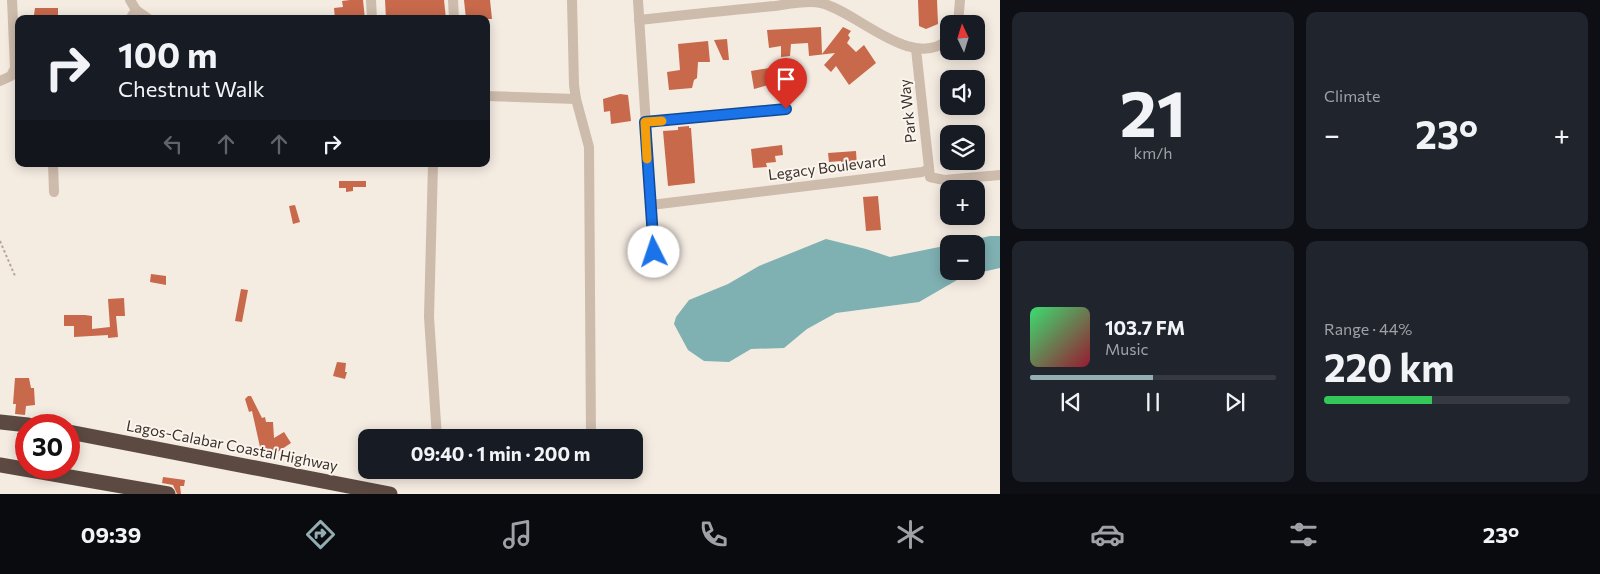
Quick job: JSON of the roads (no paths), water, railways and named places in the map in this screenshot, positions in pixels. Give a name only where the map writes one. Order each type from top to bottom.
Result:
[{"type":"highway","points":[[0,422],[15,424]]},
{"type":"highway","name":"Lagos-Calabar Coastal Highway","points":[[80,434],[390,494]]},
{"type":"highway","points":[[0,465],[168,494]]},
{"type":"street","points":[[0,81],[11,76],[15,68],[12,0]]},
{"type":"street","points":[[130,0],[133,14]]},
{"type":"street","points":[[371,0],[372,15]]},
{"type":"street","points":[[453,0],[454,15]]},
{"type":"street","points":[[572,0],[576,99],[590,147],[591,429]]},
{"type":"street","points":[[638,0],[654,252]]},
{"type":"street","points":[[959,15],[960,0]]},
{"type":"street","points":[[639,20],[819,1],[901,45],[915,49],[933,47],[940,44]]},
{"type":"street","name":"Park Way","points":[[915,49],[929,169]]},
{"type":"street","points":[[490,96],[576,99]]},
{"type":"street","points":[[645,122],[786,109]]},
{"type":"street","points":[[52,167],[54,192]]},
{"type":"street","points":[[433,167],[429,317],[436,429]]},
{"type":"street","points":[[929,169],[930,177],[944,180],[1000,175]]},
{"type":"street","name":"Legacy Boulevard","points":[[650,205],[922,172],[929,169]]},
{"type":"water","points":[[1000,236],[1000,268],[985,271],[985,237]]},
{"type":"water","points":[[826,239],[890,257],[940,247],[940,280],[957,280],[919,302],[836,313],[807,329],[784,348],[751,349],[729,362],[704,361],[688,350],[674,324],[676,317],[689,300],[728,284],[759,266]]}]
